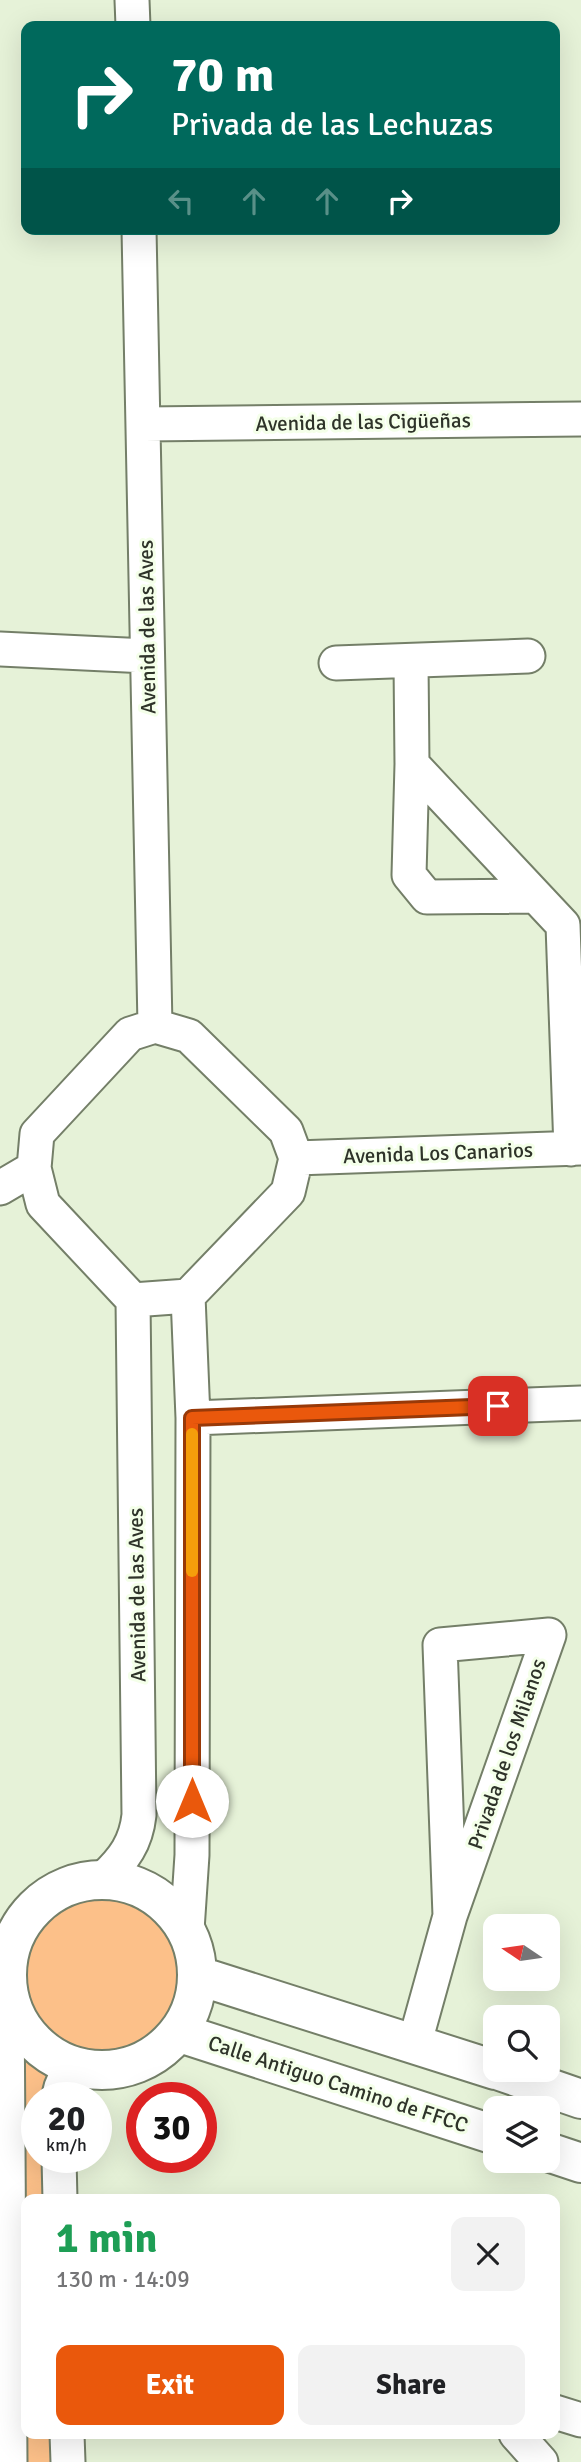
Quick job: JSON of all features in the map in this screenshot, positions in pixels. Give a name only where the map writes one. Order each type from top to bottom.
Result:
[{"type":"main road","points":[[104,1878],[147,1889],[170,1906],[187,1930],[199,1976],[194,2006],[180,2033],[145,2062],[100,2072],[56,2061],[33,2043],[16,2019],[5,1969],[13,1911],[61,1888],[104,1878]]},
{"type":"main road","points":[[199,1976],[483,2066]]},
{"type":"main road","name":"Calle Antiguo Camino de FFCC","points":[[180,2033],[483,2131]]},
{"type":"main road","points":[[531,2082],[581,2099]]},
{"type":"main road","points":[[560,2156],[581,2163]]},
{"type":"street","points":[[132,0],[133,21]]},
{"type":"street","name":"Avenida de las Aves","points":[[139,235],[155,1026]]},
{"type":"street","name":"Avenida de las Cigüeñas","points":[[145,424],[581,419]]},
{"type":"street","points":[[0,649],[147,656]]},
{"type":"street","points":[[336,663],[528,656]]},
{"type":"street","points":[[411,662],[409,876],[427,897],[534,895]]},
{"type":"street","points":[[412,764],[563,925],[576,1149]]},
{"type":"street","points":[[155,1026],[189,1036],[286,1131],[296,1158],[288,1192],[188,1296],[133,1300],[43,1204],[34,1168],[37,1134],[130,1034],[155,1026]]},
{"type":"street","name":"Avenida Los Canarios","points":[[296,1158],[576,1149]]},
{"type":"street","points":[[0,1188],[34,1168]]},
{"type":"street","points":[[187,1930],[192,1855],[192,1418],[188,1296]]},
{"type":"street","name":"Avenida de las Aves","points":[[104,1878],[124,1859],[137,1836],[139,1815],[133,1300]]},
{"type":"street","points":[[192,1418],[581,1403]]},
{"type":"street","name":"Privada de los Milanos","points":[[415,2042],[450,1916],[549,1635],[440,1645],[450,1916]]},
{"type":"street","points":[[5,1969],[10,2462]]},
{"type":"street","points":[[63,2082],[68,2073],[80,2067]]},
{"type":"street","points":[[59,2173],[60,2194]]},
{"type":"street","points":[[560,2414],[581,2420]]},
{"type":"street","points":[[67,2439],[68,2462]]},
{"type":"street","points":[[520,2439],[541,2462]]},
{"type":"shaded area","points":[[100,1896],[153,1910],[182,1944],[185,2003],[166,2032],[112,2066],[51,2051],[51,2082],[21,2082],[21,2173],[52,2173],[52,2194],[21,2194],[21,2439],[53,2439],[53,2462],[15,2462],[16,1964],[30,1933],[61,1909]]},
{"type":"slow traffic","points":[[192,1434],[192,1571]]},
{"type":"route","points":[[192,1801],[192,1418],[498,1406]]}]
